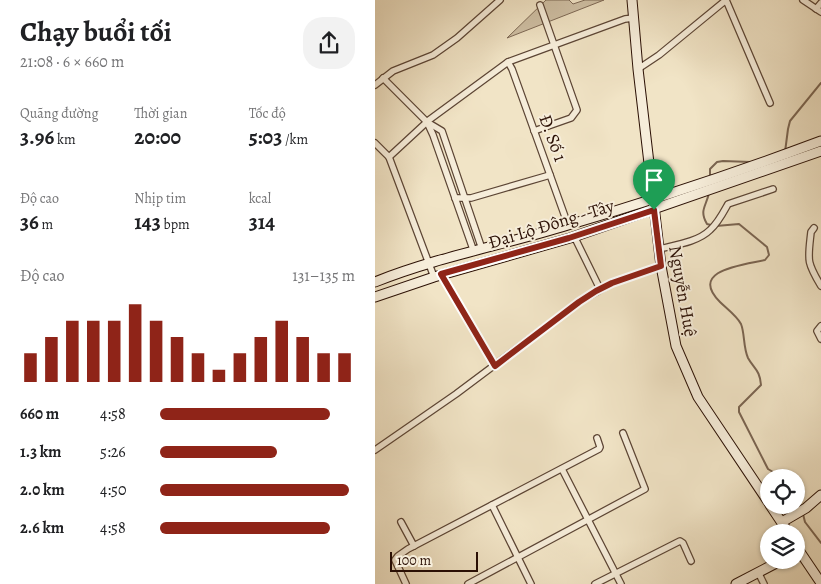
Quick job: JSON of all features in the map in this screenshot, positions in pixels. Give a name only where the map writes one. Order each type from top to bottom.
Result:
[{"type":"street","points":[[375,85],[393,71],[433,55],[457,38],[500,0]]},
{"type":"street","name":"Nguyễn Huệ","points":[[632,0],[638,69],[661,266],[676,346],[692,385],[760,490]]},
{"type":"street","points":[[638,69],[659,55],[726,0],[770,103]]},
{"type":"street","points":[[803,0],[818,10],[821,3]]},
{"type":"street","points":[[534,131],[571,118],[577,110],[540,5]]},
{"type":"street","points":[[389,157],[427,122],[508,62],[625,19],[634,18]]},
{"type":"street","name":"Đ. Số 1","points":[[508,62],[568,225]]},
{"type":"street","points":[[383,78],[427,122],[442,131],[465,199],[478,250]]},
{"type":"street","points":[[427,122],[455,198],[478,250]]},
{"type":"street","name":"Đại Lộ Đông - Tây","points":[[375,282],[429,264],[568,225],[710,181],[821,141]]},
{"type":"street","points":[[375,143],[389,157],[429,264],[495,366]]},
{"type":"street","name":"Đại Lộ Đông - Tây","points":[[375,297],[437,275],[574,236],[654,210],[821,151]]},
{"type":"street","points":[[455,198],[465,199],[550,175]]},
{"type":"street","points":[[659,249],[684,242],[709,231],[728,204],[773,189]]},
{"type":"street","points":[[814,228],[811,232],[808,260],[821,286]]},
{"type":"street","points":[[574,236],[600,289]]},
{"type":"street","points":[[375,450],[495,366],[579,302],[600,289],[661,266]]},
{"type":"street","points":[[821,326],[817,331],[821,339]]},
{"type":"street","points":[[468,584],[645,489],[623,433]]},
{"type":"street","points":[[406,584],[395,560],[398,556],[599,449],[597,438]]},
{"type":"street","points":[[562,469],[621,584]]},
{"type":"street","points":[[781,522],[806,508],[821,495]]},
{"type":"street","points":[[492,505],[531,584]]},
{"type":"street","name":"Nguyễn Huệ","points":[[776,514],[781,522]]},
{"type":"street","points":[[401,522],[414,546]]},
{"type":"street","points":[[595,584],[680,541],[683,543],[691,561]]},
{"type":"street","points":[[805,561],[821,583]]},
{"type":"street","points":[[735,584],[764,569]]},
{"type":"street","points":[[758,572],[764,584]]},
{"type":"shaded area","points":[[546,0],[569,0],[573,4],[585,0],[604,0],[507,38]]},
{"type":"waterway","points":[[785,152],[790,121],[821,83]]},
{"type":"waterway","points":[[710,176],[710,169],[717,162],[751,162]]},
{"type":"waterway","points":[[709,193],[703,212],[707,224],[711,225]]},
{"type":"waterway","points":[[716,226],[739,224],[767,247],[769,255],[765,260],[722,271],[714,276],[710,283],[712,291],[720,302],[741,324],[746,354],[758,373],[761,385],[739,407],[739,412],[768,469]]},
{"type":"waterway","points":[[803,514],[805,522],[821,543]]},
{"type":"route","points":[[654,210],[661,266],[612,283],[596,291],[495,366],[441,274],[527,251],[654,210]]}]
